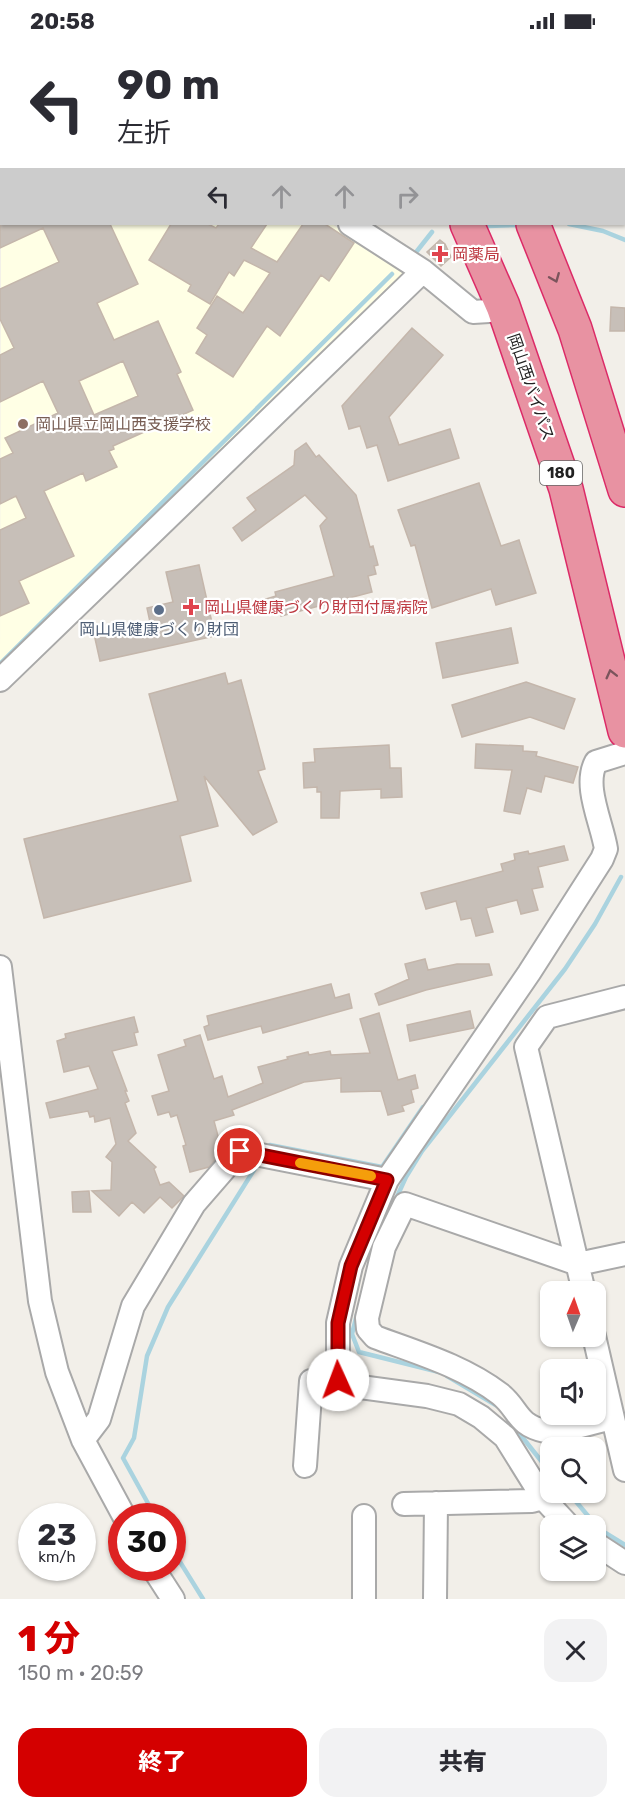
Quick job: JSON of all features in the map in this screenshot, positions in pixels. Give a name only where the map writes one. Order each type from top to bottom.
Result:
[{"type":"highway","name":"岡山西バイパス","points":[[467,225],[503,306],[566,489],[625,731]]},
{"type":"highway","points":[[533,225],[576,329],[624,480]]},
{"type":"street","points":[[352,225],[423,271],[473,312],[489,311],[503,306]]},
{"type":"street","points":[[0,681],[423,271]]},
{"type":"street","points":[[338,1380],[338,1323],[351,1266],[387,1180],[529,973],[602,859],[606,849],[590,772],[596,762],[625,753]]},
{"type":"street","points":[[0,967],[40,1301],[57,1372],[83,1440],[116,1503]]},
{"type":"street","points":[[582,1281],[526,1047],[547,1017],[625,997]]},
{"type":"street","points":[[83,1440],[99,1419],[134,1306],[194,1204],[240,1151],[387,1180]]},
{"type":"street","points":[[612,1418],[548,1432],[534,1428],[524,1423],[502,1395],[446,1363],[375,1337],[368,1329],[367,1318],[384,1247],[405,1204],[578,1264],[625,1254]]},
{"type":"street","points":[[596,1347],[625,1470]]},
{"type":"street","points":[[305,1466],[311,1381],[338,1380],[353,1386],[428,1396],[459,1404],[481,1416],[505,1437],[540,1493]]},
{"type":"street","points":[[404,1503],[532,1502],[540,1499]]},
{"type":"street","points":[[435,1599],[436,1503]]},
{"type":"street","points":[[548,1503],[559,1515]]},
{"type":"street","points":[[364,1516],[364,1599]]},
{"type":"street","points":[[606,1551],[625,1563]]},
{"type":"street","points":[[161,1581],[172,1599]]},
{"type":"shaded area","points":[[1,225],[334,225],[408,274],[0,674]]},
{"type":"building","points":[[0,225],[110,225],[138,284],[97,303],[114,340],[158,321],[181,372],[177,374],[193,410],[113,446],[114,449],[109,451],[117,467],[86,481],[83,473],[44,491],[74,556],[19,581],[29,603],[0,616],[0,530],[26,518],[16,496],[0,504],[0,459],[13,453],[5,438],[58,413],[43,381],[0,402],[0,355],[14,348],[0,319],[0,289],[59,262],[43,228],[0,248]],"holes":[[[123,361],[138,396],[94,415],[79,381]]]},
{"type":"building","points":[[170,225],[210,225],[216,228],[218,225],[266,225],[251,248],[277,262],[302,225],[327,225],[354,243],[329,281],[321,275],[280,336],[267,326],[233,377],[196,353],[207,335],[197,328],[217,296],[243,313],[270,273],[244,260],[234,276],[229,272],[210,304],[188,291],[191,285],[149,260]]},
{"type":"building","name":"岡薬局","points":[[440,240],[445,244],[451,257],[441,266],[427,252]]},
{"type":"building","points":[[611,307],[625,308],[625,331],[610,331]]},
{"type":"building","points":[[412,328],[443,355],[389,417],[399,445],[450,429],[459,458],[388,481],[377,445],[367,448],[360,426],[349,429],[342,406]]},
{"type":"building","points":[[306,443],[316,457],[319,455],[356,495],[370,547],[373,546],[378,565],[374,566],[376,574],[368,576],[372,592],[281,616],[279,609],[260,615],[256,602],[276,596],[275,592],[334,576],[320,526],[327,518],[305,495],[242,541],[233,528],[256,510],[247,498],[294,465],[295,451]]},
{"type":"building","points":[[479,483],[501,546],[519,540],[536,593],[496,605],[491,589],[432,608],[415,545],[411,546],[398,510]]},
{"type":"building","name":"岡山県健康づくり財団付属病院","points":[[199,565],[215,636],[100,661],[94,634],[150,622],[147,608],[173,602],[166,572]]},
{"type":"building","points":[[511,628],[518,663],[443,678],[436,643]]},
{"type":"building","points":[[225,673],[228,684],[241,680],[265,769],[258,771],[277,822],[253,835],[204,776],[218,826],[180,836],[191,881],[44,918],[24,839],[178,801],[149,694]]},
{"type":"building","points":[[526,682],[575,699],[564,729],[530,717],[462,737],[452,705]]},
{"type":"building","points":[[476,744],[523,746],[523,751],[537,752],[536,756],[578,767],[573,783],[545,776],[541,792],[527,788],[520,814],[504,811],[512,770],[475,768]]},
{"type":"building","points":[[389,745],[390,768],[401,768],[402,797],[381,798],[381,789],[340,791],[339,818],[321,818],[321,792],[317,792],[317,787],[304,788],[303,763],[315,762],[314,749]]},
{"type":"building","points":[[564,846],[568,860],[538,867],[543,887],[532,889],[538,910],[521,914],[517,900],[486,908],[493,932],[476,936],[471,918],[461,920],[456,901],[426,909],[421,893],[503,871],[501,864],[515,860],[514,854],[528,851],[529,854]]},
{"type":"building","points":[[425,959],[428,970],[457,964],[489,964],[492,975],[426,990],[379,1005],[375,994],[409,979],[405,964]]},
{"type":"building","points":[[331,984],[335,998],[349,994],[352,1008],[263,1033],[261,1026],[208,1040],[204,1027],[209,1025],[207,1016]]},
{"type":"building","points":[[470,1011],[474,1028],[410,1041],[407,1025]]},
{"type":"building","points":[[379,1013],[398,1080],[415,1075],[418,1088],[411,1090],[414,1102],[402,1106],[404,1111],[388,1115],[381,1091],[341,1092],[341,1078],[304,1082],[232,1110],[234,1115],[214,1121],[222,1151],[209,1167],[190,1172],[183,1146],[186,1145],[177,1115],[171,1117],[169,1112],[158,1115],[152,1096],[169,1091],[158,1055],[186,1046],[184,1040],[200,1035],[214,1079],[222,1076],[228,1097],[263,1083],[258,1067],[288,1059],[287,1057],[308,1052],[309,1055],[330,1051],[331,1055],[370,1053],[360,1019]]},
{"type":"building","points":[[134,1017],[138,1032],[134,1033],[137,1045],[112,1051],[127,1091],[125,1091],[129,1101],[125,1103],[136,1133],[128,1141],[156,1167],[154,1169],[160,1185],[169,1182],[184,1196],[172,1208],[160,1197],[144,1213],[132,1202],[119,1216],[92,1191],[111,1190],[112,1162],[106,1157],[116,1144],[110,1118],[95,1122],[94,1116],[90,1117],[88,1111],[50,1118],[46,1103],[98,1089],[89,1066],[64,1072],[57,1041],[66,1038],[65,1034]]},
{"type":"building","points":[[89,1191],[91,1212],[73,1212],[72,1192]]},
{"type":"waterway","points":[[488,226],[519,225]]},
{"type":"waterway","points":[[574,225],[603,231],[625,240]]},
{"type":"waterway","points":[[417,251],[432,232]]},
{"type":"waterway","points":[[0,664],[392,274]]},
{"type":"waterway","points":[[395,1201],[422,1151],[565,969],[595,924],[621,877]]},
{"type":"waterway","points":[[267,1150],[270,1145],[382,1167],[423,1107],[428,1110]]},
{"type":"waterway","points":[[148,1503],[123,1458],[134,1438],[147,1356],[168,1307],[259,1162]]},
{"type":"waterway","points":[[357,1314],[352,1334],[359,1352],[439,1372]]},
{"type":"waterway","points":[[447,1376],[499,1407]]},
{"type":"waterway","points":[[515,1428],[540,1459]]},
{"type":"waterway","points":[[577,1503],[599,1529],[625,1545]]},
{"type":"waterway","points":[[186,1572],[203,1599]]},
{"type":"slow traffic","points":[[300,1163],[371,1176]]},
{"type":"place","name":"岡薬局","points":[[440,254]]},
{"type":"place","name":"岡山県立岡山西支援学校","points":[[23,424]]},
{"type":"place","name":"岡山県健康づくり財団付属病院","points":[[191,607]]},
{"type":"place","name":"岡山県健康づくり財団","points":[[159,610]]},
{"type":"route","points":[[240,1151],[387,1180],[351,1266],[338,1323],[338,1380]]}]
